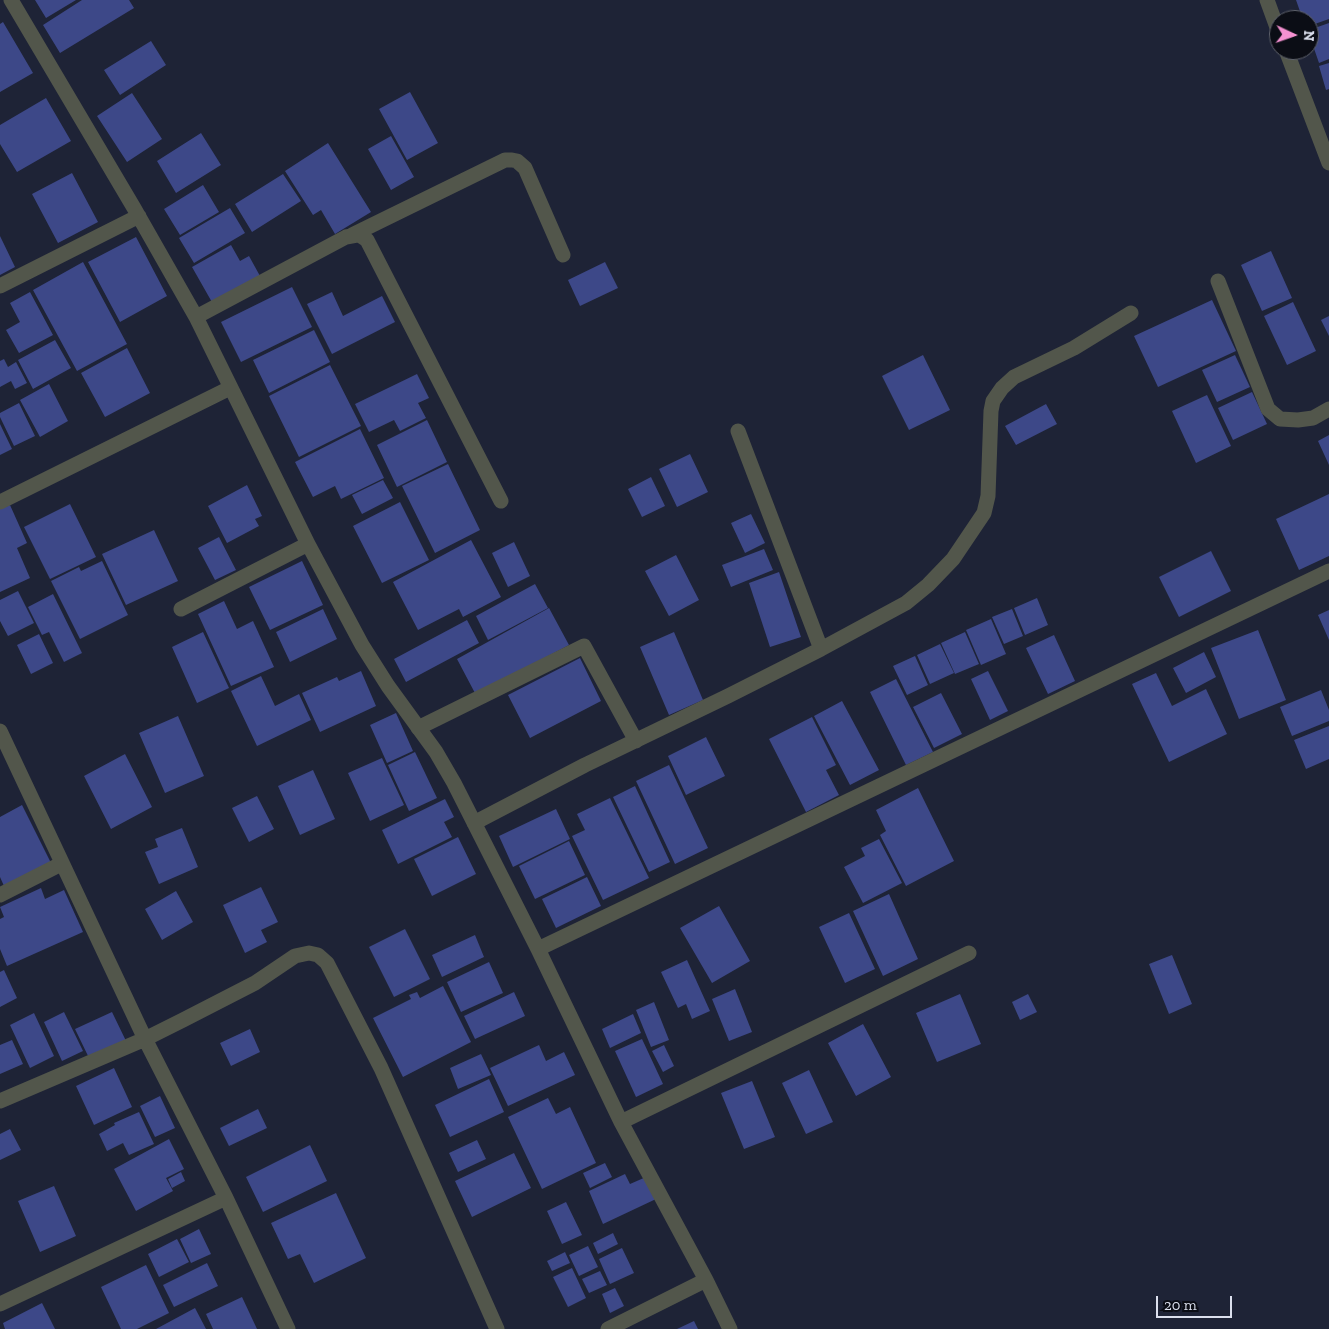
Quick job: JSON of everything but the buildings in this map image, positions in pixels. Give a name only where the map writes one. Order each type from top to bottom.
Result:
[{"type":"street","points":[[11,0],[196,316],[308,544],[362,646],[446,767],[538,949],[621,1122],[706,1280],[730,1329]]},
{"type":"street","points":[[1290,60],[1329,163]]},
{"type":"street","points":[[196,316],[352,235],[505,160],[517,161],[525,168],[563,254]]},
{"type":"street","points":[[0,286],[139,216]]},
{"type":"street","points":[[352,235],[361,236],[367,240],[501,501]]},
{"type":"street","points":[[1218,281],[1268,410],[1280,419],[1298,420],[1313,418],[1329,409]]},
{"type":"street","points":[[474,823],[584,765],[821,649],[906,603],[928,585],[953,559],[984,514],[988,496],[991,411],[993,401],[1002,388],[1014,377],[1074,348],[1131,312]]},
{"type":"street","points":[[0,502],[230,388]]},
{"type":"street","points":[[738,431],[821,649]]},
{"type":"street","points":[[181,609],[308,544]]},
{"type":"street","points":[[538,949],[1329,571]]},
{"type":"street","points":[[418,728],[584,646],[636,741]]},
{"type":"street","points":[[0,731],[145,1039],[226,1198],[288,1329]]},
{"type":"street","points":[[0,895],[61,864]]},
{"type":"street","points":[[0,1101],[145,1039],[255,983],[296,956],[309,953],[318,955],[326,962],[381,1068],[497,1329]]},
{"type":"street","points":[[621,1122],[969,953]]},
{"type":"street","points":[[0,1304],[226,1198]]},
{"type":"street","points":[[608,1329],[706,1280]]}]
